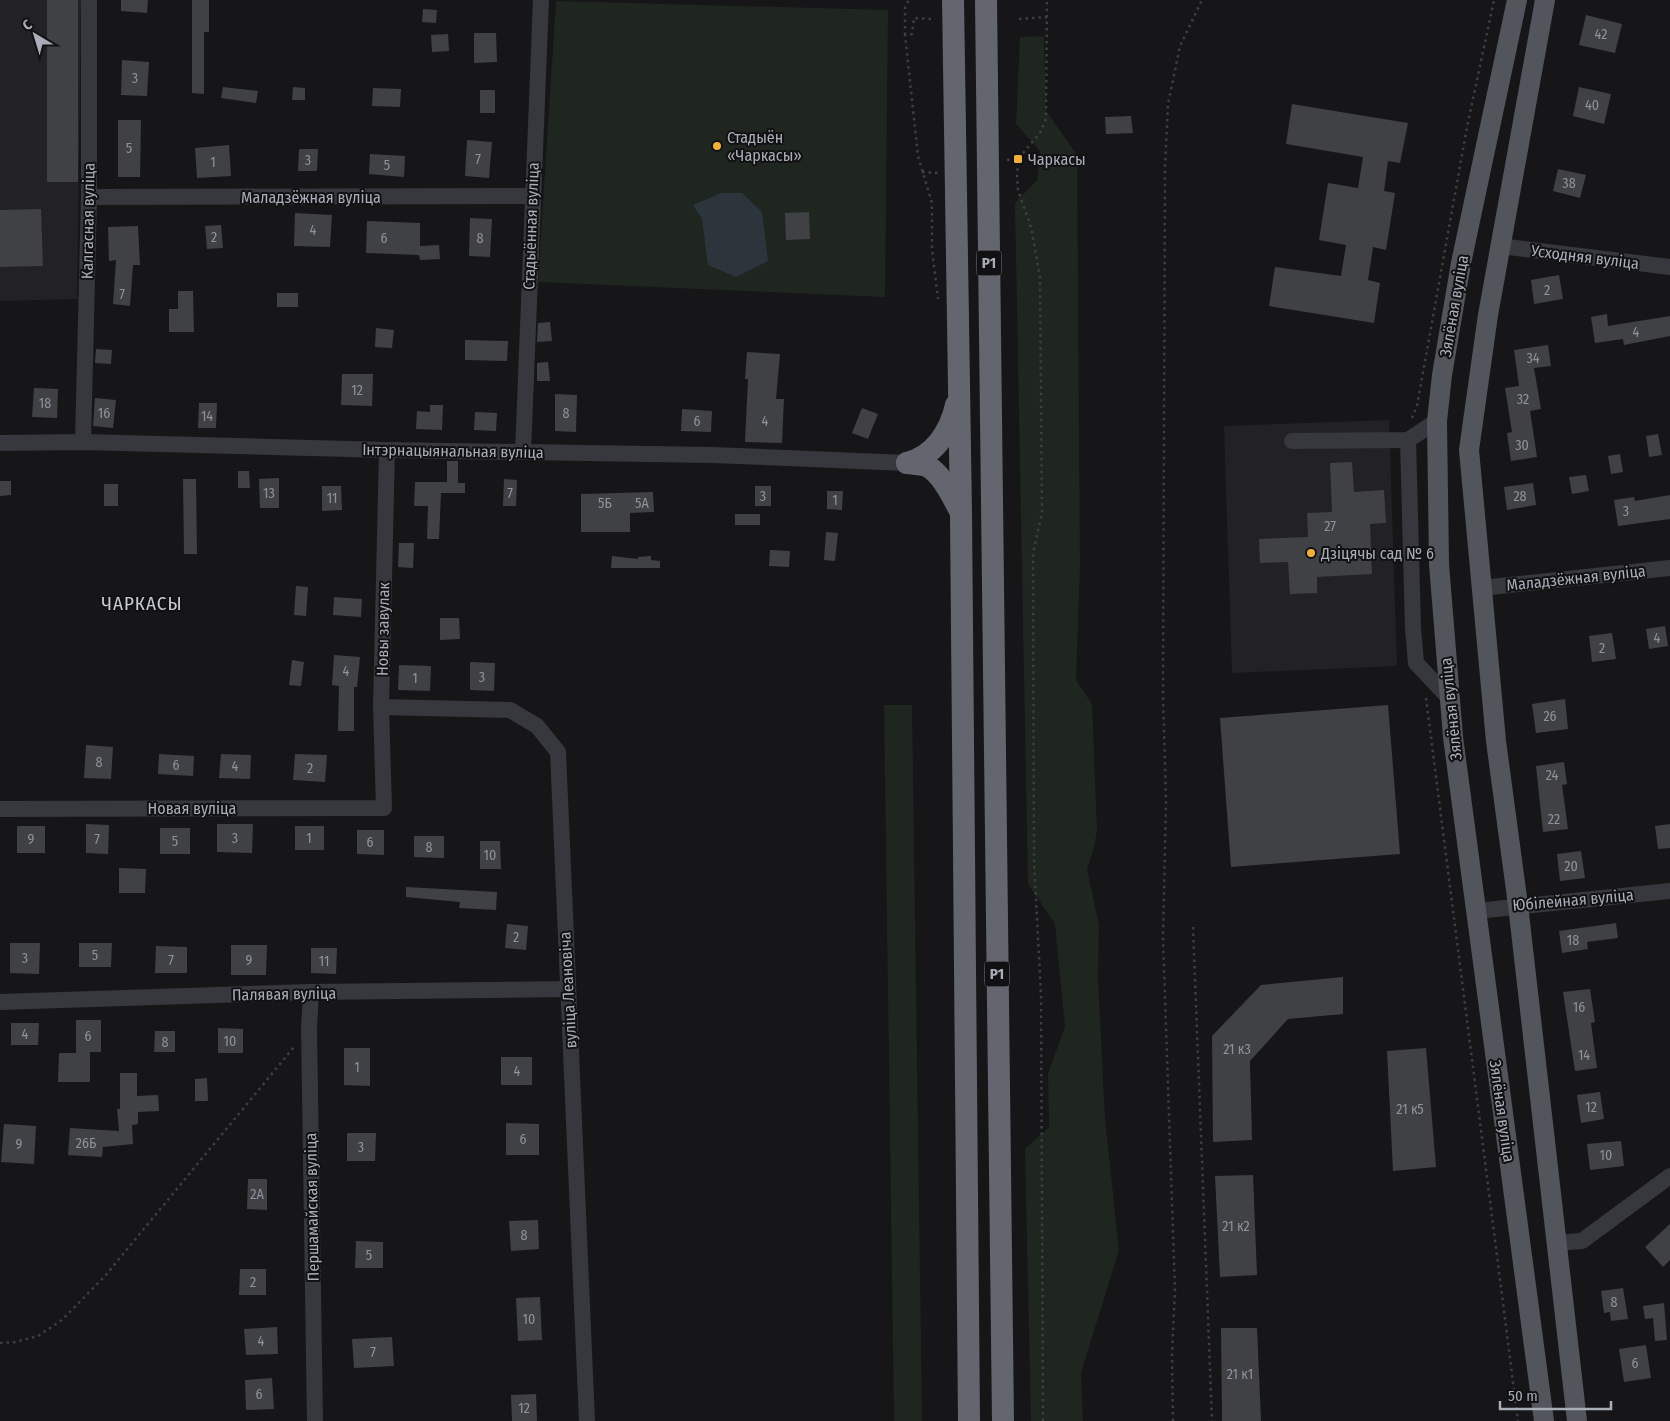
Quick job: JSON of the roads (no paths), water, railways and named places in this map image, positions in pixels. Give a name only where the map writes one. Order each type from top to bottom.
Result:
[{"type":"highway","name":"Р1","points":[[953,0],[961,514],[969,1421]]},
{"type":"highway","name":"Р1","points":[[986,0],[1003,1421]]},
{"type":"highway","points":[[907,463],[931,452],[937,446],[955,409],[959,387]]},
{"type":"highway","points":[[907,463],[926,466],[936,473],[950,493],[961,514]]},
{"type":"main road","name":"Зялёная вуліца","points":[[1517,0],[1461,262],[1437,420],[1439,564],[1448,697],[1544,1421]]},
{"type":"main road","points":[[1545,0],[1488,315],[1469,450],[1496,741],[1518,905],[1577,1421]]},
{"type":"street","name":"Калгасная вуліца","points":[[83,442],[89,197],[89,0]]},
{"type":"street","name":"Стадыённая вуліца","points":[[523,452],[541,0]]},
{"type":"street","name":"Маладзёжная вуліца","points":[[89,197],[532,196]]},
{"type":"street","name":"Усходняя вуліца","points":[[1500,246],[1670,267]]},
{"type":"street","points":[[1292,441],[1408,440],[1437,420]]},
{"type":"street","points":[[1408,440],[1413,628],[1416,663],[1448,697]]},
{"type":"street","name":"Інтэрнацыянальная вуліца","points":[[0,443],[83,442],[387,450],[713,455],[907,463]]},
{"type":"street","name":"Новы завулак","points":[[384,808],[381,707],[387,450]]},
{"type":"street","name":"Маладзёжная вуліца","points":[[1481,588],[1670,568]]},
{"type":"street","name":"вуліца Леановіча","points":[[381,707],[510,710],[537,726],[558,752],[587,1421]]},
{"type":"street","name":"Новая вуліца","points":[[0,809],[384,808]]},
{"type":"street","name":"Юбілейная вуліца","points":[[1476,911],[1518,905],[1670,891]]},
{"type":"street","name":"Палявая вуліца","points":[[0,1002],[311,992],[568,989]]},
{"type":"street","name":"Першамайская вуліца","points":[[311,992],[309,1028],[315,1421]]},
{"type":"street","points":[[1556,1243],[1582,1241],[1670,1176]]},
{"type":"place","name":"Стадыён «Чаркасы»","points":[[717,146]]},
{"type":"place","name":"Чаркасы","points":[[1018,159]]},
{"type":"place","name":"Дзіцячы сад № 6","points":[[1311,553]]},
{"type":"district","name":"ЧАРКАСЫ","points":[[142,603]]}]
